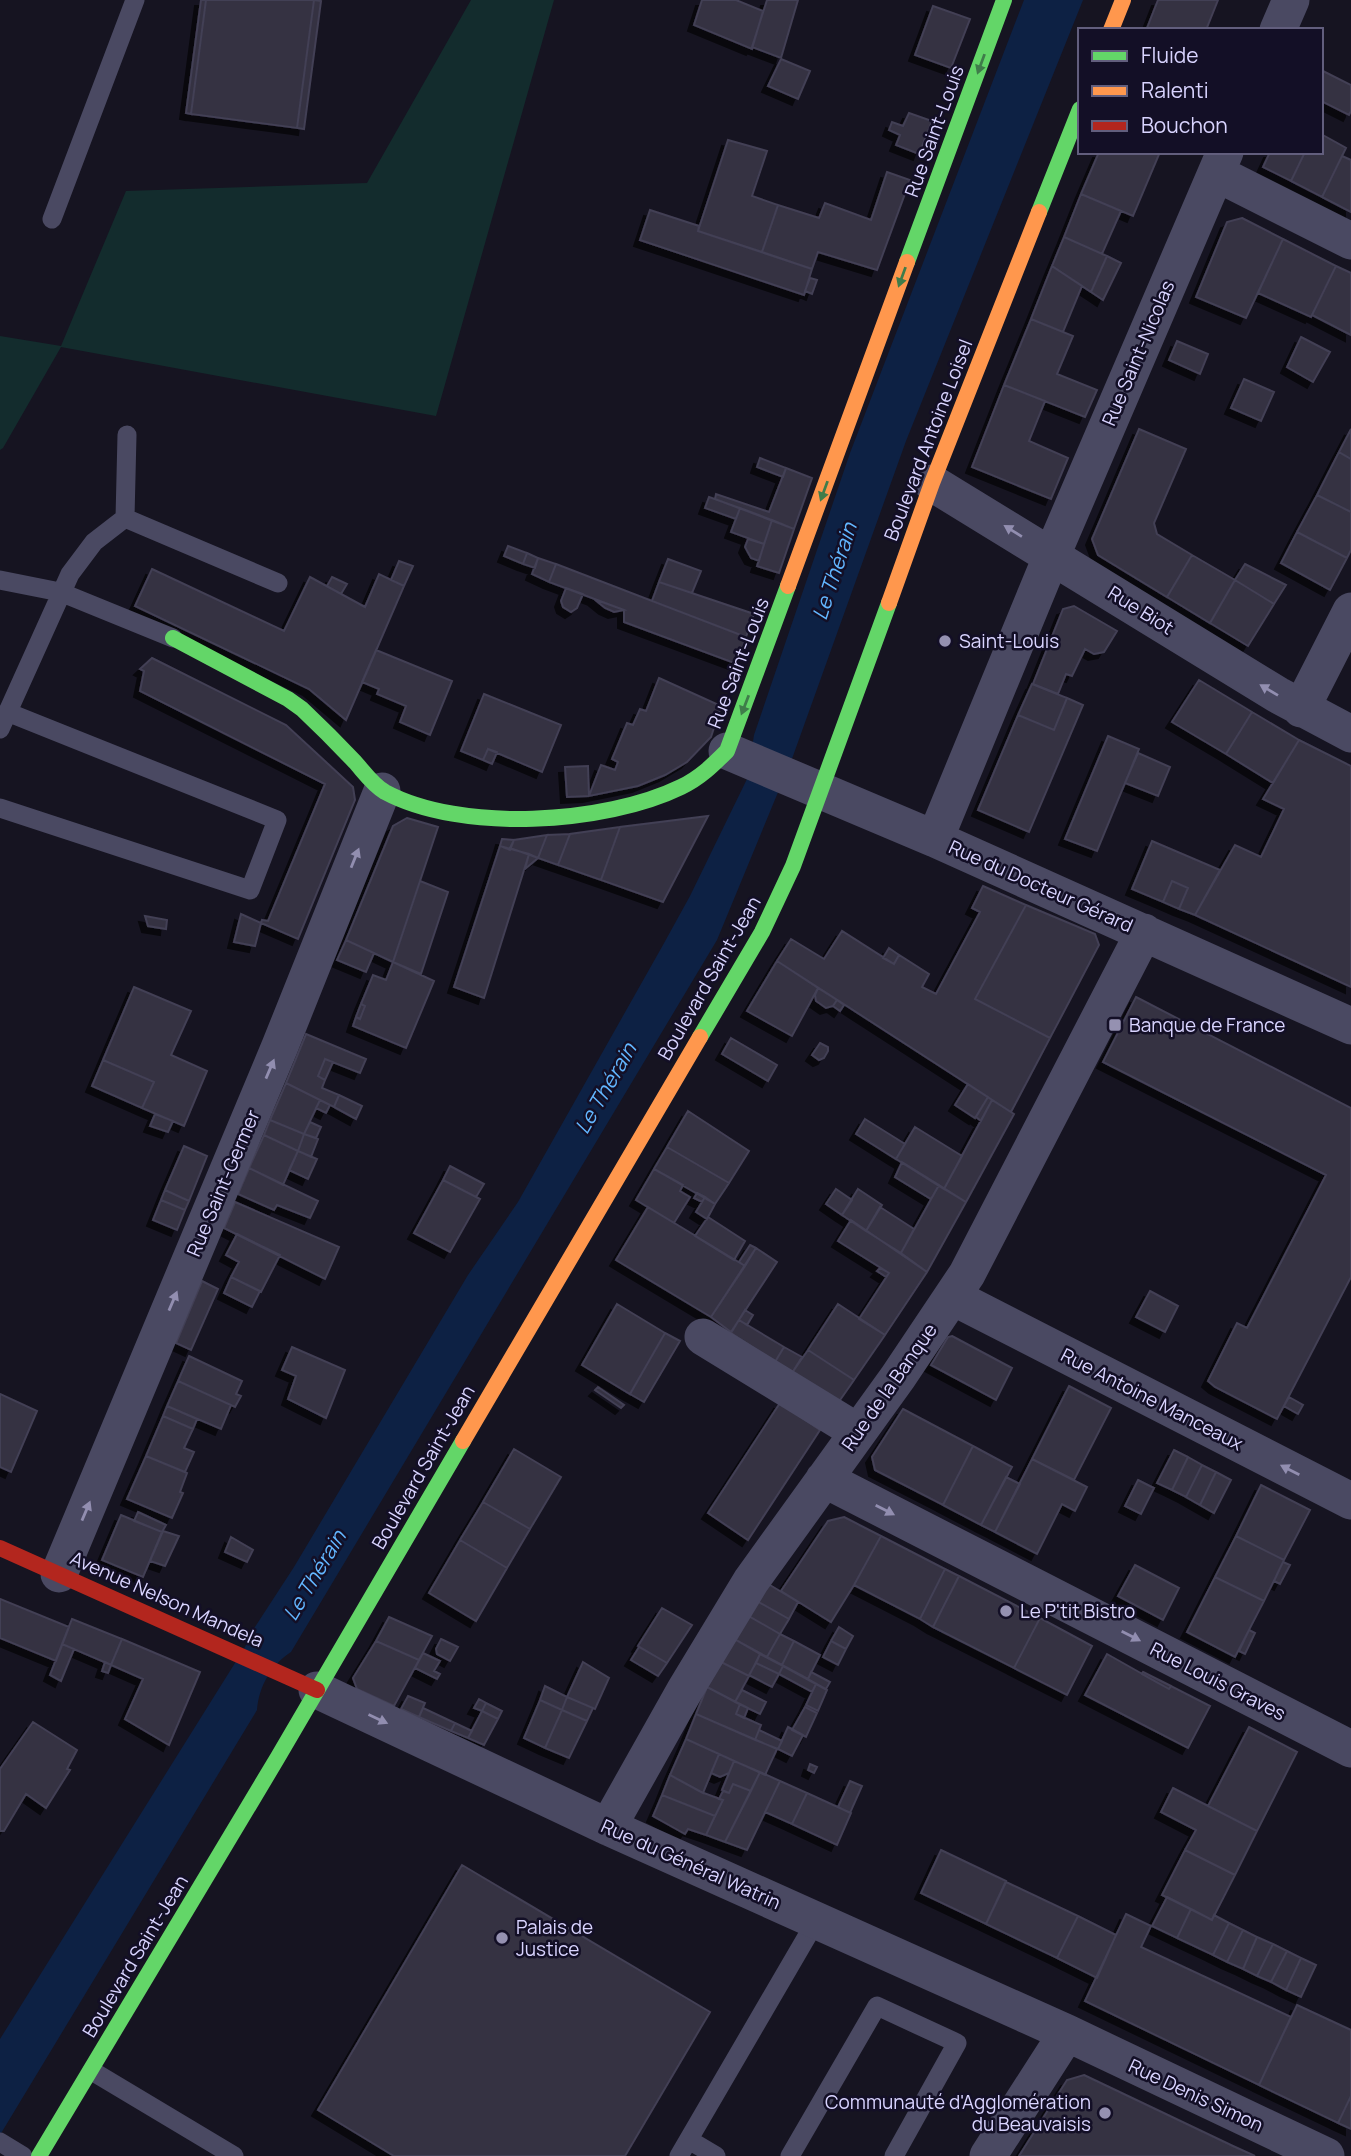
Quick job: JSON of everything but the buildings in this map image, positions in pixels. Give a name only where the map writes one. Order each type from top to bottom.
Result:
[{"type":"main road","name":"Rue Saint-Louis","points":[[173,638],[302,709],[382,790],[436,808],[489,817],[564,816],[630,805],[671,793],[708,773],[717,766],[727,751],[1004,0]]},
{"type":"main road","points":[[1112,28],[1123,0]]},
{"type":"main road","name":"Boulevard Antoine Loisel","points":[[806,783],[932,483],[1078,114]]},
{"type":"main road","name":"Boulevard Saint-Jean","points":[[39,2156],[92,2071],[304,1684],[762,932],[793,866],[806,783]]},
{"type":"main road","name":"Avenue Nelson Mandela","points":[[0,1548],[304,1684]]},
{"type":"street","points":[[1279,28],[1291,0]]},
{"type":"street","points":[[1221,163],[1351,241]]},
{"type":"street","name":"Rue Saint-Nicolas","points":[[935,838],[1052,555],[1221,163]]},
{"type":"street","name":"Rue Biot","points":[[932,483],[1301,709],[1351,734]]},
{"type":"street","points":[[1301,709],[1351,611]]},
{"type":"street","name":"Rue du Docteur Gérard","points":[[727,751],[935,838],[1351,1026]]},
{"type":"street","name":"Rue Saint-Germer","points":[[60,1574],[280,1046],[382,790]]},
{"type":"street","name":"Rue de la Banque","points":[[608,1827],[708,1650],[759,1570],[953,1297],[1144,932]]},
{"type":"street","name":"Rue Antoine Manceaux","points":[[953,1297],[1351,1501]]},
{"type":"street","points":[[702,1337],[858,1432]]},
{"type":"street","name":"Rue Louis Graves","points":[[824,1479],[1351,1749]]},
{"type":"street","name":"Rue du Général Watrin","points":[[304,1684],[608,1827],[1067,2034]]},
{"type":"street","points":[[988,2156],[1067,2034]]},
{"type":"street","name":"Rue Denis Simon","points":[[1067,2034],[1326,2156]]},
{"type":"lane","points":[[52,219],[135,0]]},
{"type":"lane","points":[[125,518],[127,435]]},
{"type":"lane","points":[[125,518],[278,583]]},
{"type":"lane","points":[[0,808],[250,890],[277,820],[4,721],[60,592],[80,558],[94,542],[125,518]]},
{"type":"lane","points":[[0,580],[60,592],[173,638]]},
{"type":"lane","points":[[716,2156],[684,2148],[816,1921]]},
{"type":"lane","points":[[790,2156],[877,2006],[957,2043],[894,2156]]},
{"type":"lane","points":[[92,2071],[234,2156]]},
{"type":"green space","points":[[471,0],[554,0],[436,416],[61,347],[0,450],[0,336],[61,346],[126,191],[367,183]]},
{"type":"water","name":"Le Thérain","points":[[1024,0],[1083,0],[906,441],[793,756],[717,940],[291,1652],[267,1677],[257,1710],[0,2135],[0,2039],[245,1647],[468,1275],[518,1202],[690,896],[747,779],[754,735],[850,453]]},
{"type":"traffic: fast","points":[[907,262],[1004,0]]},
{"type":"traffic: fast","points":[[1039,212],[1078,114]]},
{"type":"traffic: fast","points":[[173,638],[302,709],[385,792],[416,805],[453,814],[533,819],[574,816],[650,800],[681,787],[700,775],[727,751],[788,586]]},
{"type":"traffic: fast","points":[[700,1037],[762,932],[793,866],[889,603]]},
{"type":"traffic: fast","points":[[39,2156],[463,1441]]},
{"type":"traffic: slow","points":[[1112,28],[1123,0]]},
{"type":"traffic: slow","points":[[889,603],[932,483],[1039,212]]},
{"type":"traffic: slow","points":[[788,586],[907,262]]},
{"type":"traffic: slow","points":[[463,1441],[700,1037]]},
{"type":"traffic: jam","points":[[0,1548],[317,1690]]},
{"type":"place","name":"Saint-Louis","points":[[945,641]]},
{"type":"place","name":"Banque de France","points":[[1115,1025]]},
{"type":"place","name":"Le P'tit Bistro","points":[[1006,1611]]},
{"type":"place","name":"Palais de Justice","points":[[502,1938]]},
{"type":"place","name":"Communauté d'Agglomération du Beauvaisis","points":[[1105,2113]]}]
